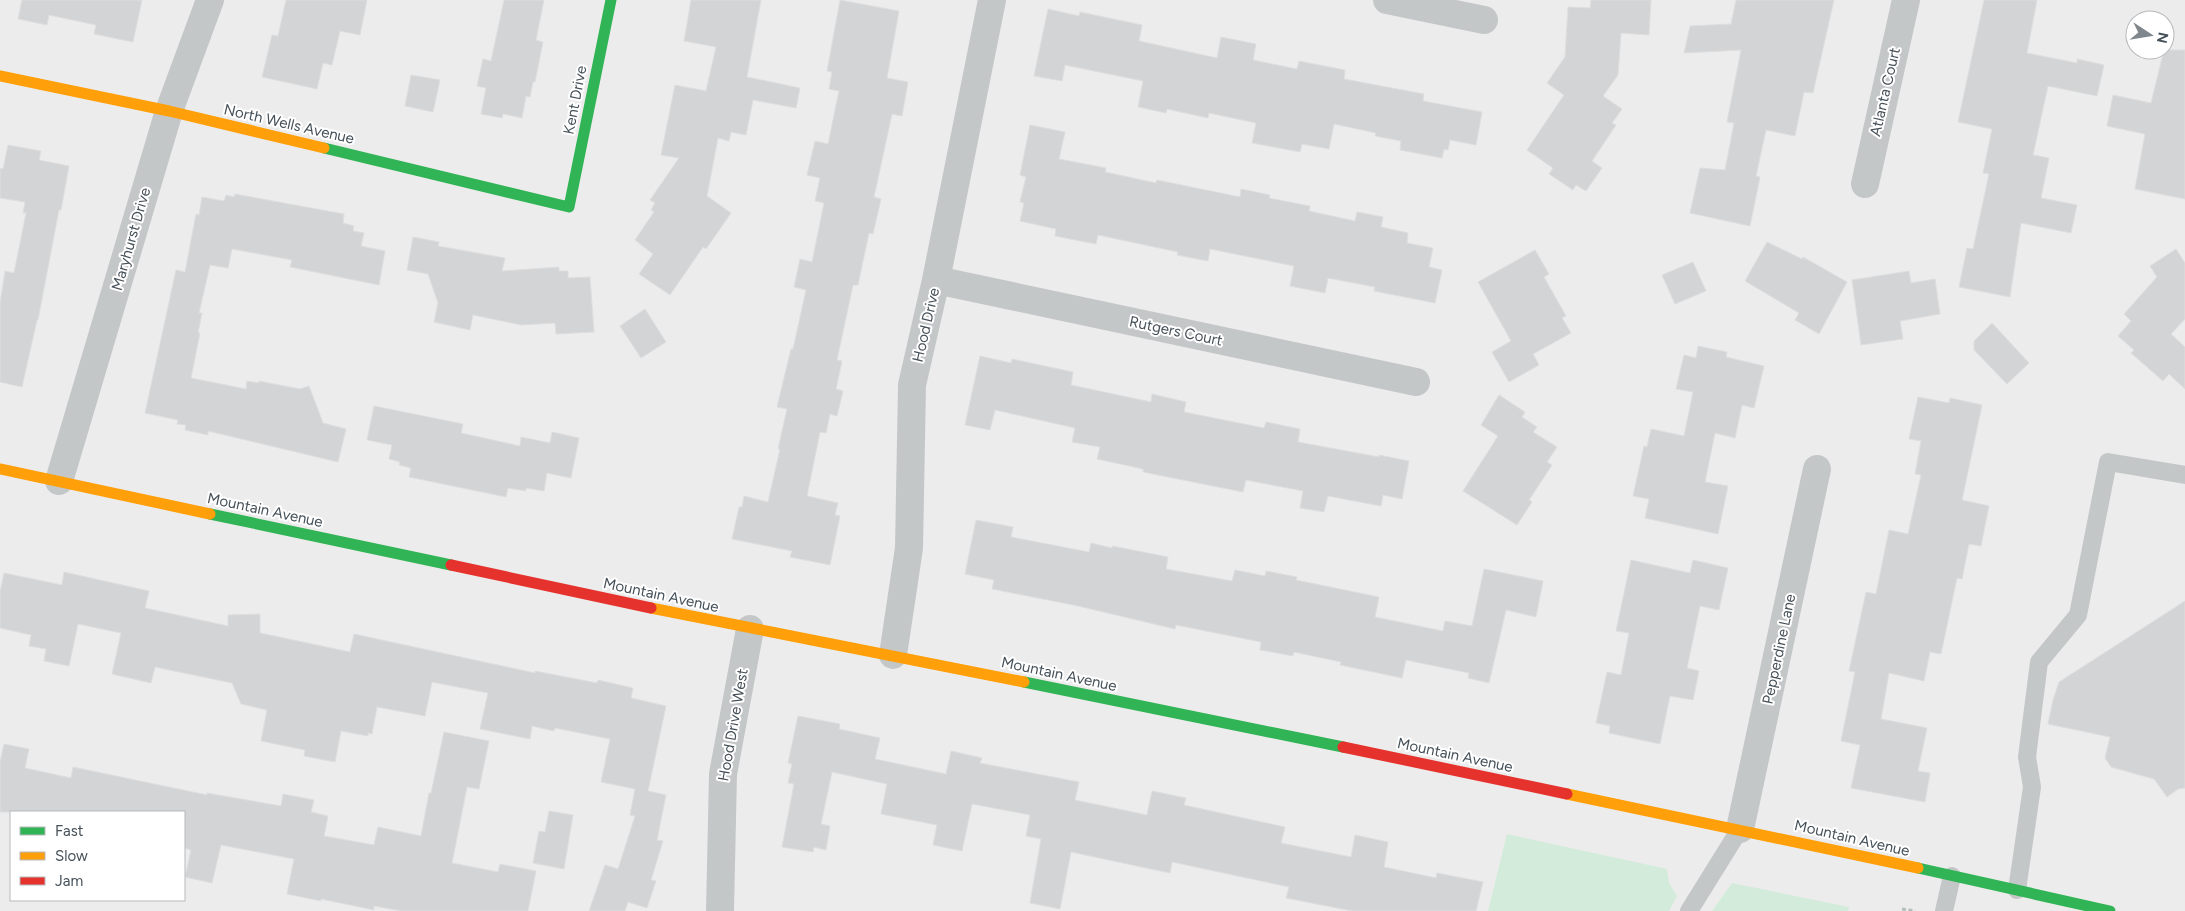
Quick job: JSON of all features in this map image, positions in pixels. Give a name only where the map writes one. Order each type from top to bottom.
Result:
[{"type":"main road","name":"Kent Drive","points":[[569,207],[610,0]]},
{"type":"main road","name":"North Wells Avenue","points":[[0,76],[169,111],[569,207]]},
{"type":"main road","name":"Mountain Avenue","points":[[0,469],[750,629],[894,655],[1740,829],[2110,911]]},
{"type":"street","name":"Maryhurst Drive","points":[[59,481],[169,111],[210,0]]},
{"type":"street","name":"Hood Drive","points":[[894,655],[909,548],[912,385],[936,280],[992,0]]},
{"type":"street","points":[[1388,0],[1484,20]]},
{"type":"street","name":"Atlanta Court","points":[[1865,184],[1906,0]]},
{"type":"street","name":"Rutgers Court","points":[[936,280],[1416,382]]},
{"type":"street","name":"Pepperdine Lane","points":[[1740,829],[1817,469]]},
{"type":"street","name":"Hood Drive West","points":[[720,911],[723,774],[750,629]]},
{"type":"lane","points":[[2017,890],[2032,787],[2028,757],[2039,662],[2078,615],[2108,462],[2185,475]]},
{"type":"lane","points":[[1689,911],[1740,829]]},
{"type":"lane","points":[[1944,911],[1952,876]]},
{"type":"path","points":[[1902,909],[1914,911]]},
{"type":"green space","points":[[1507,834],[1667,869],[1669,883],[1677,896],[1669,911],[1488,911]]},
{"type":"green space","points":[[1732,883],[1849,907],[1848,911],[1712,911]]},
{"type":"building","points":[[22,0],[142,0],[133,42],[94,34],[96,25],[49,15],[47,25],[18,19]]},
{"type":"building","points":[[286,0],[367,0],[360,35],[340,31],[332,65],[323,63],[317,89],[262,77],[272,35],[278,36]]},
{"type":"building","points":[[504,0],[544,0],[536,40],[543,42],[535,82],[533,82],[530,97],[526,96],[522,118],[503,114],[502,118],[481,114],[486,88],[477,86],[483,59],[491,61]]},
{"type":"building","points":[[691,0],[761,0],[747,77],[800,88],[796,108],[753,100],[746,135],[731,132],[729,141],[718,138],[707,196],[731,213],[706,249],[703,247],[670,295],[639,274],[653,254],[635,240],[654,212],[651,210],[655,203],[650,200],[679,158],[661,155],[675,85],[706,91],[716,47],[684,41]]},
{"type":"building","points":[[840,0],[899,11],[887,78],[908,82],[902,116],[892,114],[874,197],[881,199],[873,234],[869,233],[858,285],[853,285],[837,360],[842,361],[836,389],[843,391],[837,416],[830,414],[826,433],[820,432],[807,496],[838,503],[835,515],[840,516],[830,565],[790,557],[792,551],[732,539],[739,507],[742,507],[744,496],[768,502],[780,449],[778,449],[787,409],[777,407],[791,349],[793,349],[806,290],[794,287],[800,259],[812,262],[824,203],[815,201],[820,178],[807,175],[815,141],[828,144],[839,91],[829,89],[832,72],[827,71]]},
{"type":"building","points":[[1591,0],[1651,0],[1649,35],[1621,33],[1618,75],[1603,96],[1622,109],[1612,123],[1616,125],[1592,161],[1602,168],[1586,191],[1576,185],[1573,190],[1549,174],[1553,168],[1527,150],[1564,95],[1547,83],[1565,57],[1568,7],[1590,8]]},
{"type":"building","points":[[1736,0],[1834,0],[1813,93],[1804,92],[1795,136],[1766,130],[1756,176],[1760,177],[1750,226],[1690,213],[1700,168],[1725,170],[1734,123],[1727,122],[1741,50],[1684,53],[1690,26],[1731,24]]},
{"type":"building","points":[[1984,0],[2037,0],[2027,53],[2077,63],[2077,59],[2104,65],[2097,96],[2048,86],[2033,155],[2049,158],[2041,198],[2077,205],[2071,233],[2021,223],[2010,297],[1959,287],[1967,248],[1973,249],[1989,174],[1983,173],[1992,129],[1958,122]]},
{"type":"building","points":[[1048,9],[1079,16],[1080,12],[1142,25],[1139,41],[1217,58],[1221,37],[1256,44],[1253,60],[1297,69],[1299,61],[1345,70],[1344,79],[1424,94],[1423,101],[1482,112],[1476,145],[1450,140],[1448,150],[1444,149],[1442,158],[1400,150],[1401,141],[1375,136],[1376,133],[1334,124],[1329,149],[1302,144],[1300,152],[1252,143],[1256,123],[1209,113],[1208,118],[1167,109],[1166,113],[1138,107],[1143,81],[1065,65],[1062,81],[1034,76]]},
{"type":"building","points":[[2175,50],[2185,50],[2185,199],[2135,189],[2145,134],[2107,126],[2113,95],[2151,103],[2162,60],[2175,60]]},
{"type":"building","points":[[411,75],[440,80],[433,112],[405,106]]},
{"type":"building","points":[[1030,125],[1065,132],[1059,159],[1106,168],[1105,172],[1156,183],[1157,180],[1240,197],[1241,189],[1270,195],[1269,198],[1310,206],[1309,211],[1355,221],[1357,212],[1383,217],[1381,227],[1408,233],[1407,243],[1433,248],[1429,267],[1442,270],[1435,303],[1374,291],[1375,287],[1328,278],[1325,293],[1290,286],[1294,266],[1210,249],[1208,261],[1177,255],[1178,252],[1098,235],[1096,244],[1055,236],[1056,229],[1020,221],[1024,203],[1020,202],[1026,177],[1020,175]]},
{"type":"building","points":[[8,145],[41,151],[39,160],[69,166],[38,320],[22,387],[0,382],[0,303],[5,271],[14,273],[26,213],[23,213],[25,202],[0,198],[0,168],[3,169]]},
{"type":"building","points":[[235,194],[344,214],[343,223],[354,226],[353,231],[364,233],[361,246],[385,251],[379,285],[290,267],[292,260],[232,249],[228,268],[210,265],[199,313],[202,313],[198,333],[200,333],[191,378],[246,389],[247,381],[259,383],[259,381],[300,389],[309,386],[323,423],[346,429],[338,462],[208,431],[208,435],[185,430],[186,425],[177,424],[178,420],[145,413],[176,270],[185,272],[196,214],[199,215],[202,197],[224,201],[226,195],[234,197]]},
{"type":"building","points":[[413,237],[439,242],[438,246],[505,258],[502,271],[559,267],[559,271],[568,271],[568,278],[590,277],[594,332],[556,334],[555,323],[521,325],[473,315],[470,330],[434,322],[438,303],[428,274],[407,270]]},
{"type":"building","points":[[1767,242],[1802,259],[1803,257],[1847,282],[1819,334],[1795,320],[1799,313],[1745,281]]},
{"type":"building","points":[[2176,249],[2185,263],[2185,319],[2171,334],[2185,347],[2185,389],[2169,374],[2163,381],[2131,353],[2134,350],[2118,336],[2131,321],[2124,314],[2157,277],[2150,266]]},
{"type":"building","points":[[1535,250],[1549,274],[1544,277],[1566,316],[1562,318],[1571,333],[1533,354],[1539,365],[1509,382],[1492,352],[1511,341],[1478,282]]},
{"type":"building","points":[[1693,262],[1706,291],[1675,304],[1662,275]]},
{"type":"building","points":[[1909,271],[1911,283],[1935,279],[1940,314],[1900,321],[1903,339],[1861,345],[1852,280]]},
{"type":"building","points":[[645,309],[666,342],[641,358],[620,326]]},
{"type":"building","points":[[1992,323],[2029,363],[2007,384],[1974,350],[1974,341]]},
{"type":"building","points":[[1698,346],[1727,352],[1726,357],[1764,366],[1754,408],[1742,405],[1735,438],[1715,433],[1705,482],[1728,486],[1718,534],[1645,518],[1649,499],[1633,496],[1644,446],[1647,447],[1651,429],[1684,436],[1693,392],[1676,389],[1684,355],[1696,358]]},
{"type":"building","points":[[980,356],[1011,363],[1012,359],[1073,372],[1071,385],[1151,402],[1152,394],[1186,402],[1184,412],[1264,428],[1266,422],[1300,429],[1298,442],[1409,461],[1402,499],[1383,495],[1381,506],[1328,496],[1324,512],[1300,508],[1303,491],[1246,480],[1243,492],[1143,472],[1143,469],[1097,459],[1100,447],[1072,442],[1075,428],[995,410],[990,430],[965,425]]},
{"type":"building","points":[[1499,395],[1525,412],[1522,417],[1537,427],[1533,432],[1557,447],[1547,462],[1552,465],[1529,500],[1532,502],[1517,525],[1463,491],[1498,436],[1481,425]]},
{"type":"building","points":[[1918,397],[1949,403],[1950,398],[1982,405],[1962,500],[1989,506],[1981,546],[1969,544],[1962,579],[1957,578],[1941,654],[1930,652],[1924,681],[1889,673],[1881,719],[1927,728],[1918,771],[1930,773],[1925,802],[1851,788],[1860,745],[1841,741],[1855,672],[1849,671],[1866,592],[1876,594],[1889,530],[1908,534],[1921,475],[1915,474],[1921,441],[1909,439]]},
{"type":"building","points":[[374,406],[463,424],[461,433],[520,446],[521,437],[550,443],[552,432],[579,438],[571,478],[547,473],[544,491],[508,488],[506,497],[409,477],[411,468],[399,465],[400,462],[389,459],[392,445],[367,440]]},
{"type":"building","points":[[976,520],[1013,527],[1011,537],[1089,552],[1091,543],[1168,557],[1166,569],[1232,581],[1235,570],[1265,576],[1266,571],[1297,577],[1296,580],[1379,597],[1375,617],[1443,631],[1445,621],[1472,626],[1484,569],[1543,581],[1536,617],[1506,610],[1489,683],[1468,678],[1469,673],[1406,660],[1402,678],[1340,665],[1341,662],[1294,652],[1293,656],[1260,650],[1261,642],[1176,625],[1175,629],[1078,606],[992,589],[994,580],[965,574]]},
{"type":"building","points":[[1631,560],[1690,573],[1693,560],[1728,568],[1719,610],[1700,606],[1687,668],[1699,671],[1693,700],[1670,696],[1660,744],[1609,733],[1610,726],[1596,723],[1607,672],[1621,675],[1629,633],[1616,631]]},
{"type":"building","points":[[64,572],[149,591],[145,608],[228,626],[228,615],[260,614],[260,633],[350,652],[354,634],[535,673],[535,671],[597,683],[598,680],[633,688],[631,698],[666,706],[648,791],[666,795],[657,840],[663,841],[651,880],[656,881],[647,908],[628,902],[625,911],[589,911],[605,865],[618,869],[635,816],[630,815],[635,789],[601,782],[610,739],[555,728],[554,731],[532,726],[530,739],[480,729],[488,693],[432,682],[425,716],[377,707],[372,734],[368,733],[368,736],[341,731],[335,762],[304,756],[305,750],[261,741],[267,710],[241,704],[232,683],[155,667],[151,683],[112,674],[121,633],[78,624],[69,666],[44,661],[46,649],[29,646],[31,635],[0,628],[0,592],[4,573],[62,585]]},
{"type":"building","points":[[2185,601],[2185,788],[2178,789],[2167,797],[2154,779],[2111,767],[2105,758],[2110,737],[2048,724],[2059,682]]},
{"type":"building","points":[[798,716],[840,724],[839,729],[880,738],[875,759],[946,774],[951,751],[982,758],[980,763],[1079,782],[1075,800],[1147,815],[1152,791],[1186,798],[1184,805],[1285,827],[1281,843],[1351,857],[1355,835],[1388,842],[1384,867],[1436,878],[1437,873],[1483,882],[1476,911],[1352,911],[1286,898],[1289,887],[1172,862],[1170,873],[1071,852],[1060,909],[1030,903],[1041,839],[1026,836],[1030,815],[972,804],[962,851],[933,845],[937,825],[881,814],[887,784],[832,772],[821,824],[830,826],[826,850],[814,847],[813,852],[782,847],[794,784],[788,783],[792,764],[788,763]]},
{"type":"building","points":[[444,732],[489,741],[479,789],[467,787],[452,863],[498,872],[500,864],[536,871],[528,911],[401,911],[374,906],[374,910],[287,894],[294,859],[221,845],[212,883],[185,877],[191,850],[185,848],[185,811],[0,812],[0,762],[4,744],[29,749],[25,768],[71,778],[73,767],[207,795],[207,793],[281,806],[283,794],[314,800],[311,812],[328,816],[324,836],[374,845],[378,827],[421,836],[429,793],[431,793]]},
{"type":"building","points":[[549,811],[573,815],[564,869],[533,863],[539,831],[545,832]]},
{"type":"traffic: fast","points":[[324,148],[569,207],[611,0]]},
{"type":"traffic: fast","points":[[210,514],[451,565]]},
{"type":"traffic: fast","points":[[1024,682],[1343,747]]},
{"type":"traffic: fast","points":[[1918,868],[2110,911]]},
{"type":"traffic: slow","points":[[0,76],[169,111],[324,148]]},
{"type":"traffic: slow","points":[[0,469],[210,514]]},
{"type":"traffic: slow","points":[[651,608],[1024,682]]},
{"type":"traffic: slow","points":[[1567,794],[1918,868]]},
{"type":"traffic: jam","points":[[451,565],[651,608]]},
{"type":"traffic: jam","points":[[1343,747],[1567,794]]}]
